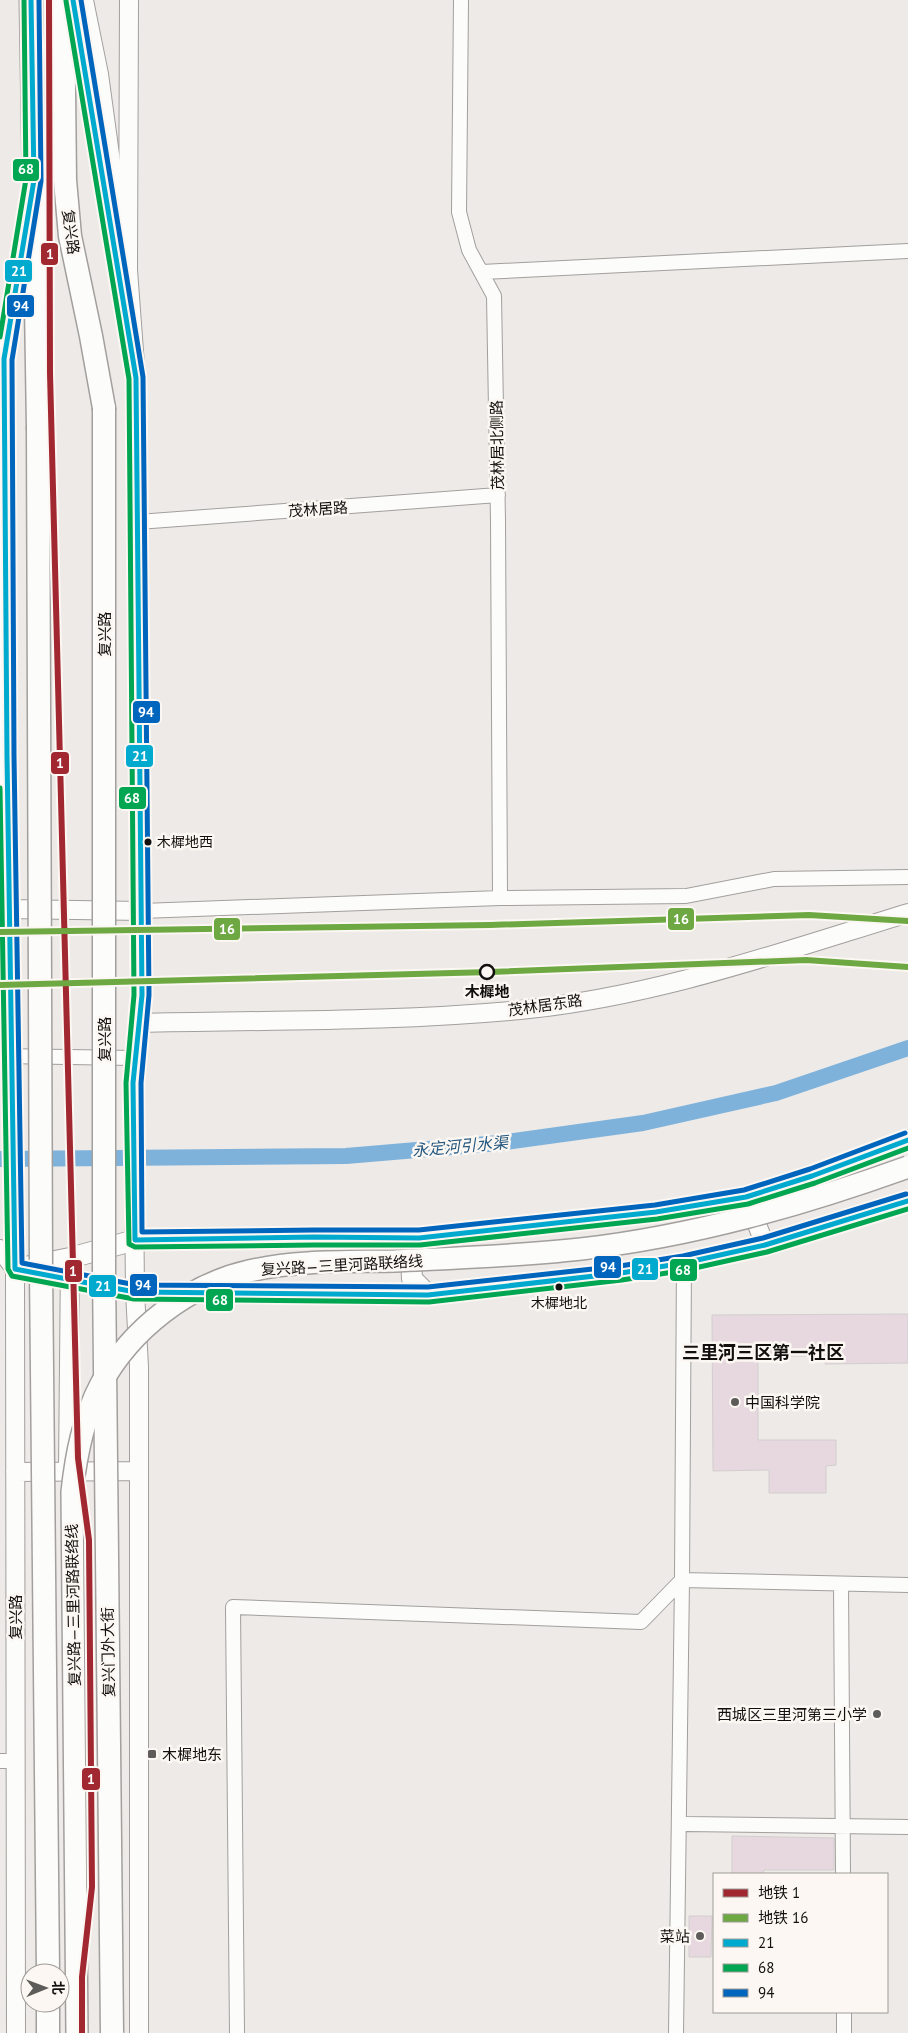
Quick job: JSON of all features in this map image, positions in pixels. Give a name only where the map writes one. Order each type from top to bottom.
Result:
[{"type":"highway","points":[[31,0],[38,428],[41,1269],[48,1963]]},
{"type":"highway","name":"复兴路","points":[[63,0],[65,180],[70,236],[92,336],[104,408],[104,1271]]},
{"type":"highway","name":"复兴门外大街","points":[[104,1271],[112,2033]]},
{"type":"highway","points":[[48,2013],[48,2033]]},
{"type":"main road","points":[[8,1269],[70,1258],[135,1240],[314,1237],[419,1238],[656,1212],[746,1197],[812,1176],[908,1140]]},
{"type":"main road","name":"复兴路—三里河路联络线","points":[[77,2033],[72,1492],[76,1459],[85,1422],[94,1399],[102,1383],[132,1342],[163,1312],[182,1300],[225,1278],[250,1271],[301,1264],[507,1255],[622,1243],[766,1214],[908,1167]]},
{"type":"main road","points":[[8,1269],[135,1292],[428,1295],[684,1263],[765,1245],[908,1201]]},
{"type":"main road","points":[[419,1238],[411,1256],[412,1280],[428,1295]]},
{"type":"street","points":[[72,0],[136,378]]},
{"type":"street","points":[[86,0],[101,74],[128,270]]},
{"type":"street","name":"复兴路","points":[[129,0],[128,270],[136,378],[142,910],[142,995],[133,1083],[135,1240]]},
{"type":"street","name":"茂林居北侧路","points":[[461,0],[459,212],[468,250],[494,296],[498,495],[500,898]]},
{"type":"street","points":[[34,180],[4,359],[9,909],[6,1056],[135,1058]]},
{"type":"street","points":[[482,272],[908,251]]},
{"type":"street","name":"茂林居路","points":[[138,522],[498,495]]},
{"type":"street","points":[[9,909],[142,910],[500,898],[686,896],[774,880],[908,877]]},
{"type":"street","points":[[0,974],[9,909]]},
{"type":"street","name":"茂林居东路","points":[[140,1023],[410,1017],[521,1010],[631,992],[733,968],[908,912]]},
{"type":"street","name":"复兴路","points":[[6,1056],[12,1082],[14,1200],[8,1269],[15,1472],[8,1761],[16,2033]]},
{"type":"street","points":[[746,1197],[765,1245]]},
{"type":"street","points":[[135,1240],[135,1292],[139,1367],[139,2033]]},
{"type":"street","points":[[0,1249],[8,1269]]},
{"type":"street","points":[[68,1472],[70,1258]]},
{"type":"street","points":[[676,2033],[684,1263]]},
{"type":"street","points":[[15,1472],[139,1471]]},
{"type":"street","points":[[237,2033],[233,1607],[640,1622],[682,1580],[908,1585]]},
{"type":"street","points":[[842,1584],[843,1873]]},
{"type":"street","points":[[686,1824],[908,1827]]},
{"type":"street","points":[[844,2013],[844,2033]]},
{"type":"building","name":"中国科学院","points":[[908,1314],[908,1363],[825,1364],[825,1356],[758,1356],[758,1440],[836,1440],[836,1465],[826,1466],[826,1493],[769,1493],[769,1470],[713,1471],[712,1315]]},
{"type":"building","points":[[732,1836],[834,1838],[834,1870],[764,1870],[763,1873],[732,1873]]},
{"type":"building","name":"菜站","points":[[689,1916],[712,1916],[711,1957],[689,1957]]},
{"type":"waterway","name":"永定河引水渠","points":[[0,1159],[346,1156],[499,1143],[643,1123],[776,1093],[908,1048]]},
{"type":"metro line","name":"1","points":[[49,0],[50,373],[78,1458],[89,1540],[92,1887],[82,1977],[82,2033]]},
{"type":"metro line","name":"16","points":[[0,932],[490,925],[809,915],[908,921]]},
{"type":"metro line","name":"16","points":[[0,985],[491,972],[806,960],[908,967]]},
{"type":"transit line","name":"68","points":[[0,337],[26,179],[24,0]]},
{"type":"transit line","name":"21","points":[[31,0],[34,180],[4,359],[7,756],[15,1269],[135,1292],[428,1295],[621,1273],[684,1263],[765,1245],[908,1201]]},
{"type":"transit line","name":"94","points":[[39,0],[41,181],[12,360],[14,756],[22,1263],[136,1285],[428,1287],[620,1266],[683,1256],[763,1238],[906,1194]]},
{"type":"transit line","name":"21","points":[[73,0],[136,378],[142,995],[133,1083],[135,1240],[314,1237],[419,1238],[656,1212],[746,1197],[812,1176],[908,1140]]},
{"type":"transit line","name":"94","points":[[81,0],[143,377],[149,995],[141,1083],[142,1232],[419,1230],[655,1205],[744,1190],[810,1169],[905,1133]]},
{"type":"transit line","name":"68","points":[[66,1],[129,379],[134,995],[126,1083],[129,1244],[135,1247],[420,1245],[657,1219],[748,1204],[815,1183],[908,1148]]},
{"type":"transit line","name":"68","points":[[0,788],[8,1269],[12,1276],[134,1299],[429,1302],[622,1280],[686,1270],[767,1252],[908,1209]]},
{"type":"place","name":"木樨地西","points":[[148,842]]},
{"type":"place","name":"木樨地","points":[[487,972]]},
{"type":"place","name":"木樨地北","points":[[559,1287]]},
{"type":"place","name":"中国科学院","points":[[735,1402]]},
{"type":"place","name":"西城区三里河第三小学","points":[[877,1714]]},
{"type":"place","name":"木樨地东","points":[[152,1754]]},
{"type":"place","name":"菜站","points":[[700,1936]]},
{"type":"district","name":"三里河三区第一社区","points":[[763,1352]]}]
